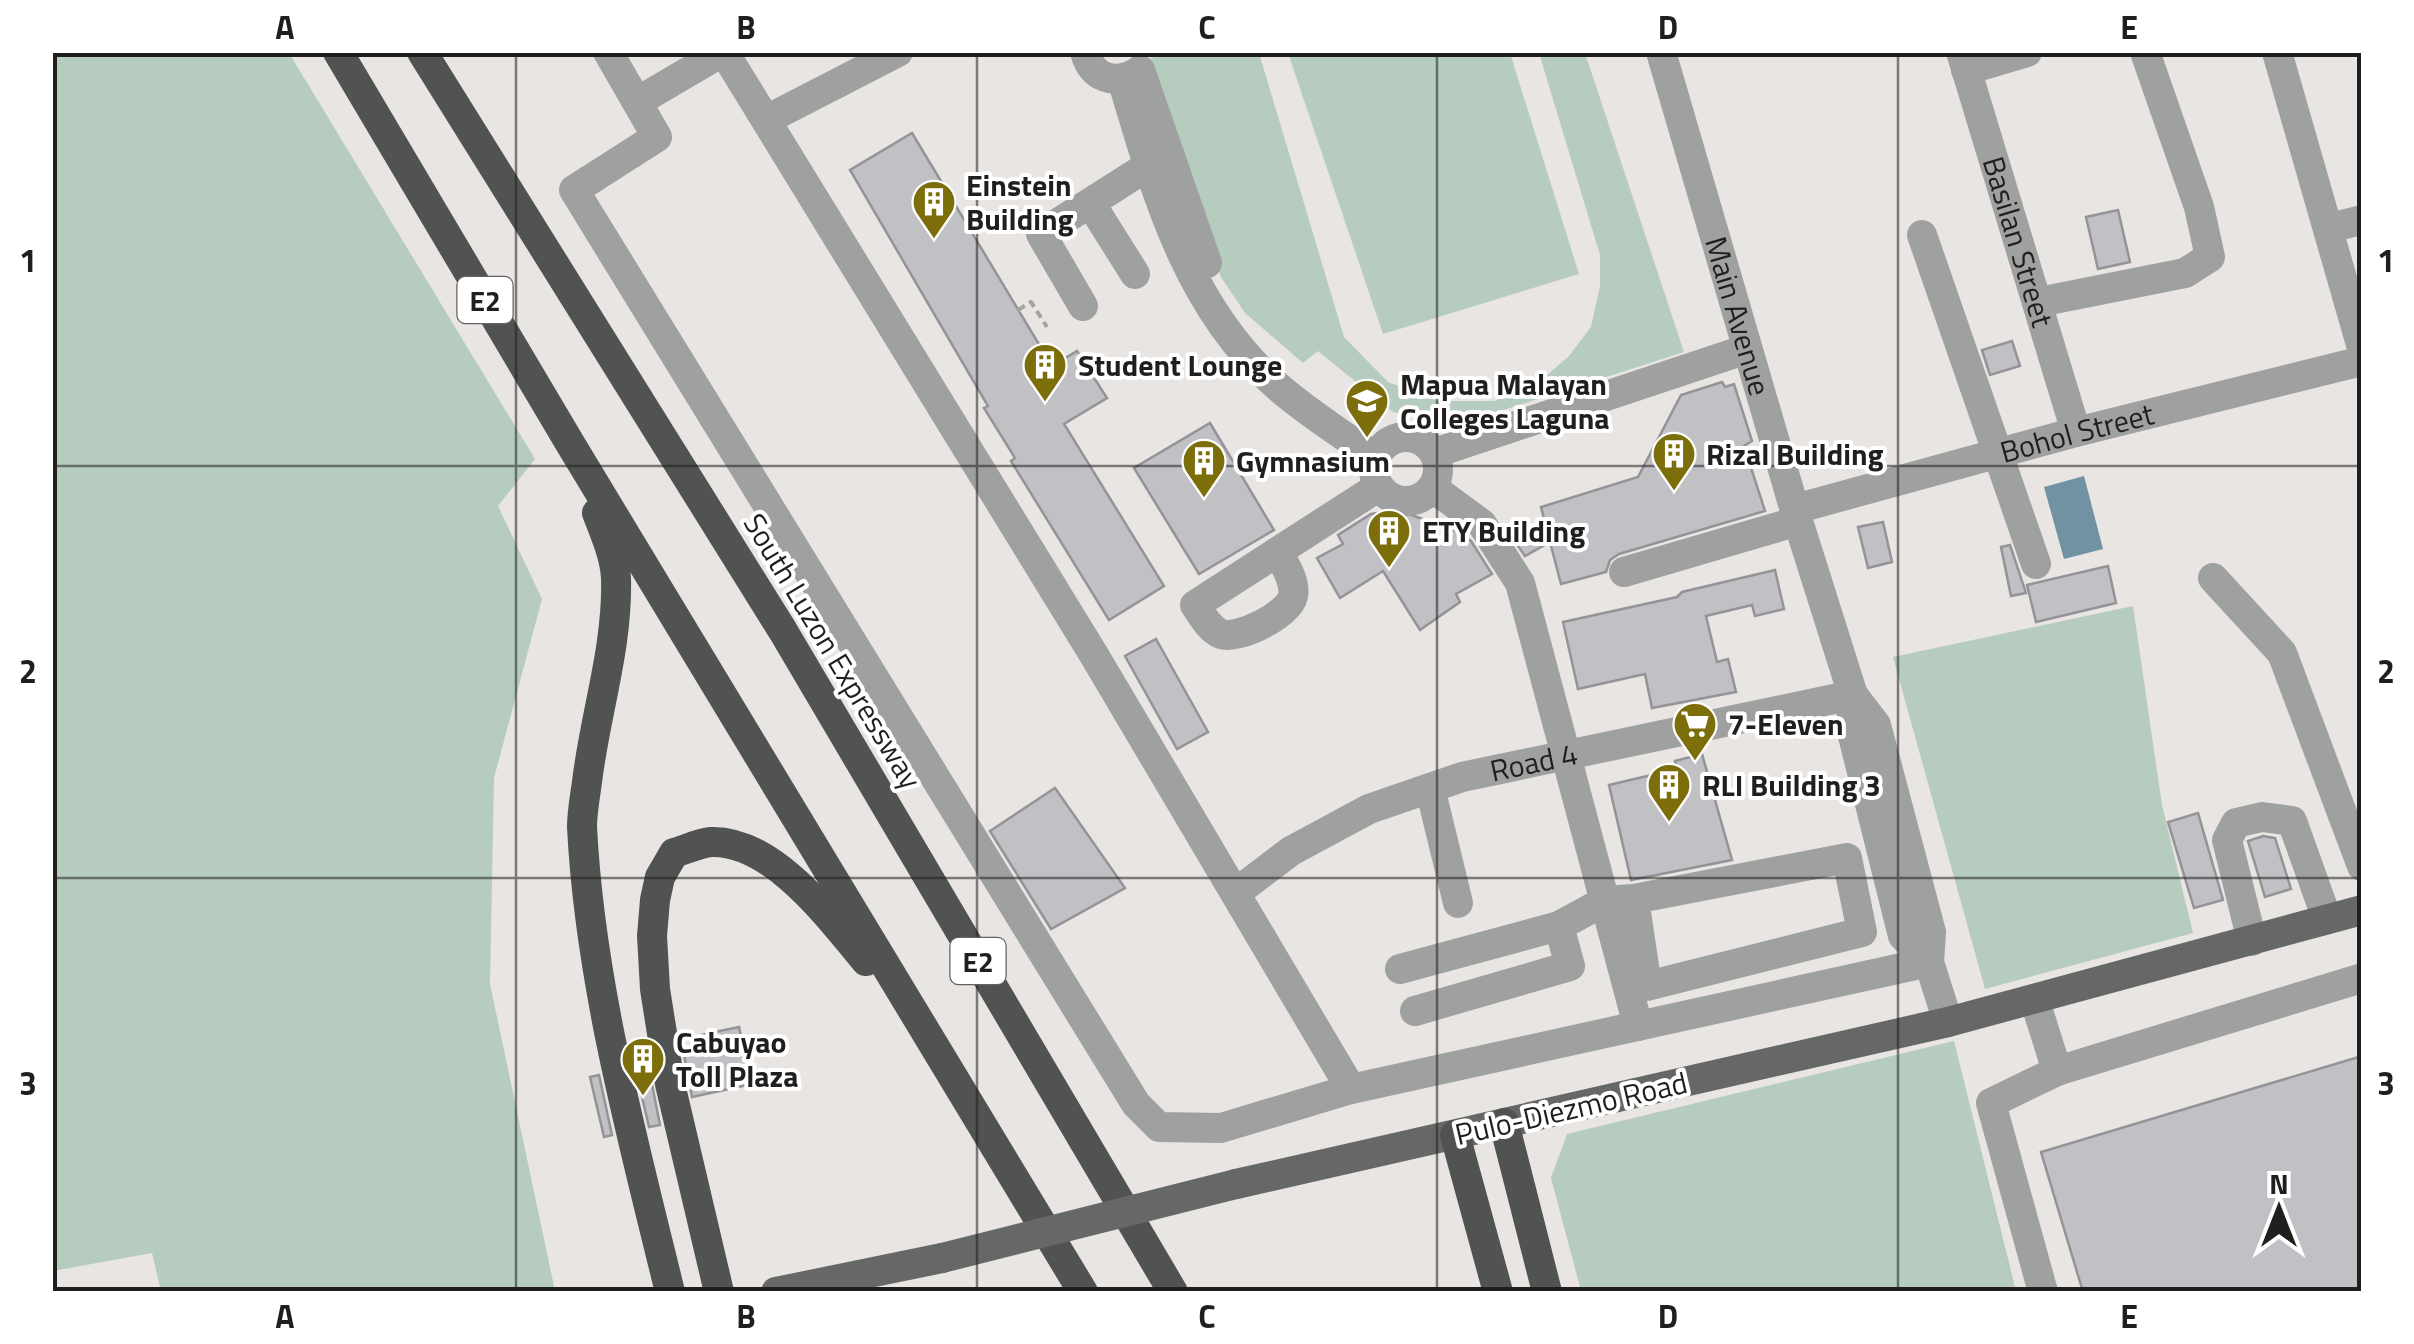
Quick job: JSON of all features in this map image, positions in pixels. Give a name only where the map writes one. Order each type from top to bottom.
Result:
[{"type":"highway","name":"E2","points":[[338,52],[1083,1292]]},
{"type":"highway","name":"South Luzon Expressway","points":[[422,52],[783,631],[1174,1292]]},
{"type":"highway","points":[[571,444],[611,551],[616,576],[611,658],[590,756],[582,822],[588,896],[621,1094],[670,1292]]},
{"type":"highway","points":[[719,1292],[670,1084],[656,989],[652,936],[655,900],[660,877],[674,853],[710,842],[745,846],[780,868],[830,918],[926,1032]]},
{"type":"highway","points":[[1504,1123],[1547,1292]]},
{"type":"highway","points":[[1455,1135],[1498,1292]]},
{"type":"main road","name":"Pulo-Diezmo Road","points":[[776,1292],[942,1258],[1236,1184],[1948,1022],[2362,910]]},
{"type":"street","points":[[608,52],[657,137],[574,190],[1136,1104],[1160,1127],[1221,1128],[1351,1089],[1929,962]]},
{"type":"street","points":[[637,102],[723,52],[1238,892],[1351,1089]]},
{"type":"street","points":[[766,120],[898,52]]},
{"type":"street","points":[[1084,52],[1092,69],[1101,76],[1136,67]]},
{"type":"street","name":"Main Avenue","points":[[1661,52],[1796,515],[1853,695],[1876,725],[1932,932],[1929,962],[1948,1022]]},
{"type":"street","points":[[1963,62],[2027,52]]},
{"type":"street","points":[[2038,302],[2185,273],[2210,256],[2199,207],[2144,52]]},
{"type":"street","points":[[2277,52],[2362,348]]},
{"type":"street","name":"Basilan Street","points":[[1963,62],[2076,432]]},
{"type":"street","points":[[1136,67],[1148,166],[1157,197],[1199,292],[1232,338],[1276,384],[1381,462]]},
{"type":"street","points":[[1136,67],[1216,286],[1247,327],[1381,462],[1395,500],[1406,502],[1426,496],[1433,488],[1438,471],[1435,453],[1409,436],[1381,462],[1278,552]]},
{"type":"street","points":[[1083,306],[1042,234],[1148,166]]},
{"type":"street","points":[[1092,204],[1136,274]]},
{"type":"street","points":[[2329,228],[2362,220]]},
{"type":"street","points":[[1922,234],[2036,564]]},
{"type":"street","points":[[1435,453],[1747,349]]},
{"type":"street","name":"Bohol Street","points":[[1624,572],[1998,454],[2362,361]]},
{"type":"street","points":[[1400,969],[1559,926],[1619,900],[1847,858],[1862,932],[1647,986],[1619,900],[1566,757],[1520,583],[1482,524],[1433,488]]},
{"type":"street","points":[[2213,578],[2282,652],[2362,866]]},
{"type":"street","name":"Road 4","points":[[1238,892],[1291,851],[1353,817],[1462,777],[1853,695]]},
{"type":"street","points":[[1430,788],[1458,902]]},
{"type":"street","points":[[2252,941],[2227,840],[2236,823],[2262,817],[2292,821],[2327,920]]},
{"type":"street","points":[[1619,900],[1638,1026]]},
{"type":"street","points":[[1415,1011],[1570,966],[1559,926]]},
{"type":"street","points":[[2043,1292],[1990,1103],[2057,1072],[2362,978]]},
{"type":"street","points":[[2035,1001],[2057,1072]]},
{"type":"path","points":[[1018,310],[1031,302],[1047,327]]},
{"type":"green space","points":[[53,52],[289,53],[535,459],[498,506],[542,599],[494,778],[490,984],[555,1291],[161,1291],[152,1253],[53,1271]]},
{"type":"green space","points":[[1152,53],[1259,53],[1344,337],[1388,382],[1438,401],[1494,401],[1536,385],[1569,356],[1591,327],[1600,286],[1600,255],[1539,53],[1585,53],[1684,352],[1460,424],[1393,412],[1318,351],[1303,363],[1245,313],[1221,277],[1149,72]]},
{"type":"green space","points":[[1288,53],[1510,53],[1579,274],[1383,334]]},
{"type":"green space","points":[[2133,606],[2162,805],[2193,933],[1985,989],[1893,657]]},
{"type":"green space","points":[[1954,1041],[2016,1291],[1581,1291],[1551,1178],[1567,1134]]},
{"type":"water","points":[[2084,476],[2103,549],[2064,559],[2044,487]]},
{"type":"building","points":[[912,133],[1052,366],[1077,351],[1107,398],[1064,424],[1164,586],[1109,620],[1011,461],[1015,458],[984,408],[988,406],[850,170]]},
{"type":"building","points":[[2118,210],[2130,262],[2098,269],[2086,217]]},
{"type":"building","points":[[2012,341],[2020,366],[1990,375],[1982,350]]},
{"type":"building","name":"Rizal Building","points":[[1722,382],[1725,387],[1734,384],[1752,441],[1744,446],[1765,511],[1619,554],[1610,560],[1606,572],[1561,584],[1550,542],[1525,556],[1516,543],[1546,526],[1541,507],[1638,477],[1681,395]]},
{"type":"building","name":"Gymnasium","points":[[1210,423],[1274,530],[1199,574],[1134,468]]},
{"type":"building","name":"ETY Building","points":[[1371,514],[1411,515],[1450,528],[1471,541],[1492,574],[1456,594],[1460,602],[1420,630],[1383,571],[1340,598],[1317,558],[1343,544],[1338,535]]},
{"type":"building","points":[[1883,522],[1892,562],[1868,568],[1858,527]]},
{"type":"building","points":[[2010,545],[2026,593],[2011,596],[2001,547]]},
{"type":"building","points":[[2108,566],[2116,603],[2036,622],[2027,585]]},
{"type":"building","points":[[1775,570],[1784,609],[1755,616],[1752,605],[1706,616],[1717,662],[1728,659],[1736,692],[1652,708],[1645,674],[1578,689],[1563,622]]},
{"type":"building","points":[[1156,639],[1208,732],[1177,749],[1125,656]]},
{"type":"building","name":"RLI Building 3","points":[[1702,754],[1732,860],[1631,880],[1609,785],[1677,769],[1675,761]]},
{"type":"building","points":[[1055,788],[1125,888],[1051,929],[990,831]]},
{"type":"building","points":[[2198,813],[2223,900],[2194,908],[2168,822]]},
{"type":"building","points":[[2263,836],[2275,838],[2291,889],[2265,897],[2248,841]]},
{"type":"building","points":[[739,1027],[752,1084],[692,1097],[684,1055],[700,1052],[696,1036]]},
{"type":"building","points":[[2362,1056],[2362,1292],[2083,1292],[2041,1152]]},
{"type":"building","points":[[648,1064],[660,1125],[649,1127],[635,1066]]},
{"type":"building","points":[[599,1075],[612,1135],[604,1137],[590,1077]]},
{"type":"place","name":"Einstein Building","points":[[934,240]]},
{"type":"place","name":"Student Lounge","points":[[1045,403]]},
{"type":"place","name":"Mapua Malayan Colleges Laguna","points":[[1367,439]]},
{"type":"place","name":"Rizal Building","points":[[1674,492]]},
{"type":"place","name":"Gymnasium","points":[[1204,499]]},
{"type":"place","name":"ETY Building","points":[[1389,569]]},
{"type":"place","name":"7-Eleven","points":[[1695,762]]},
{"type":"place","name":"RLI Building 3","points":[[1669,823]]},
{"type":"place","name":"Cabuyao Toll Plaza","points":[[643,1097]]}]
